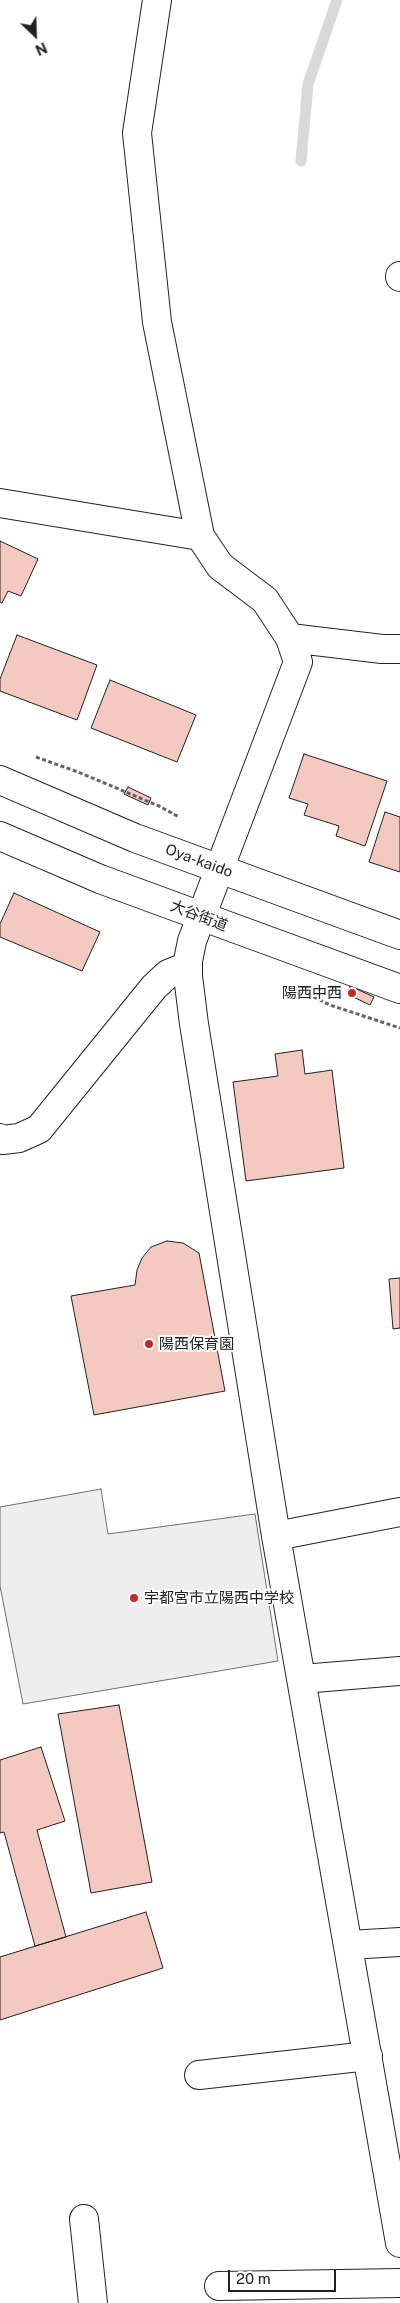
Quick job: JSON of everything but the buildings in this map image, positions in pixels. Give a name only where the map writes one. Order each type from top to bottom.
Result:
[{"type":"street","points":[[156,0],[137,133],[157,322],[200,536],[220,566],[265,600],[290,638],[298,662],[192,941],[188,966],[194,1024],[276,1536],[400,2243]]},
{"type":"street","points":[[0,503],[200,536]]},
{"type":"street","points":[[290,638],[382,649],[400,649]]},
{"type":"street","name":"Oya-kaido","points":[[0,780],[135,838],[400,935]]},
{"type":"street","name":"大谷街道","points":[[0,836],[100,879],[400,989]]},
{"type":"street","points":[[0,1138],[3,1140],[19,1138],[39,1129],[154,987],[168,974],[188,966]]},
{"type":"street","points":[[276,1536],[400,1512]]},
{"type":"street","points":[[302,1679],[400,1671]]},
{"type":"street","points":[[349,1945],[400,1942]]},
{"type":"street","points":[[199,2075],[368,2056]]},
{"type":"street","points":[[84,2219],[93,2303]]},
{"type":"street","points":[[219,2286],[400,2283]]},
{"type":"path","points":[[35,757],[78,772],[159,806]]},
{"type":"path","points":[[295,988],[330,1005],[400,1028]]},
{"type":"shaded area","points":[[101,1489],[108,1534],[255,1514],[278,1661],[23,1704],[0,1586],[0,1507]]},
{"type":"waterway","points":[[301,161],[308,84],[337,0]]},
{"type":"place","name":"陽西中西","points":[[352,993]]},
{"type":"place","name":"陽西保育園","points":[[149,1344]]},
{"type":"place","name":"宇都宮市立陽西中学校","points":[[134,1598]]}]
